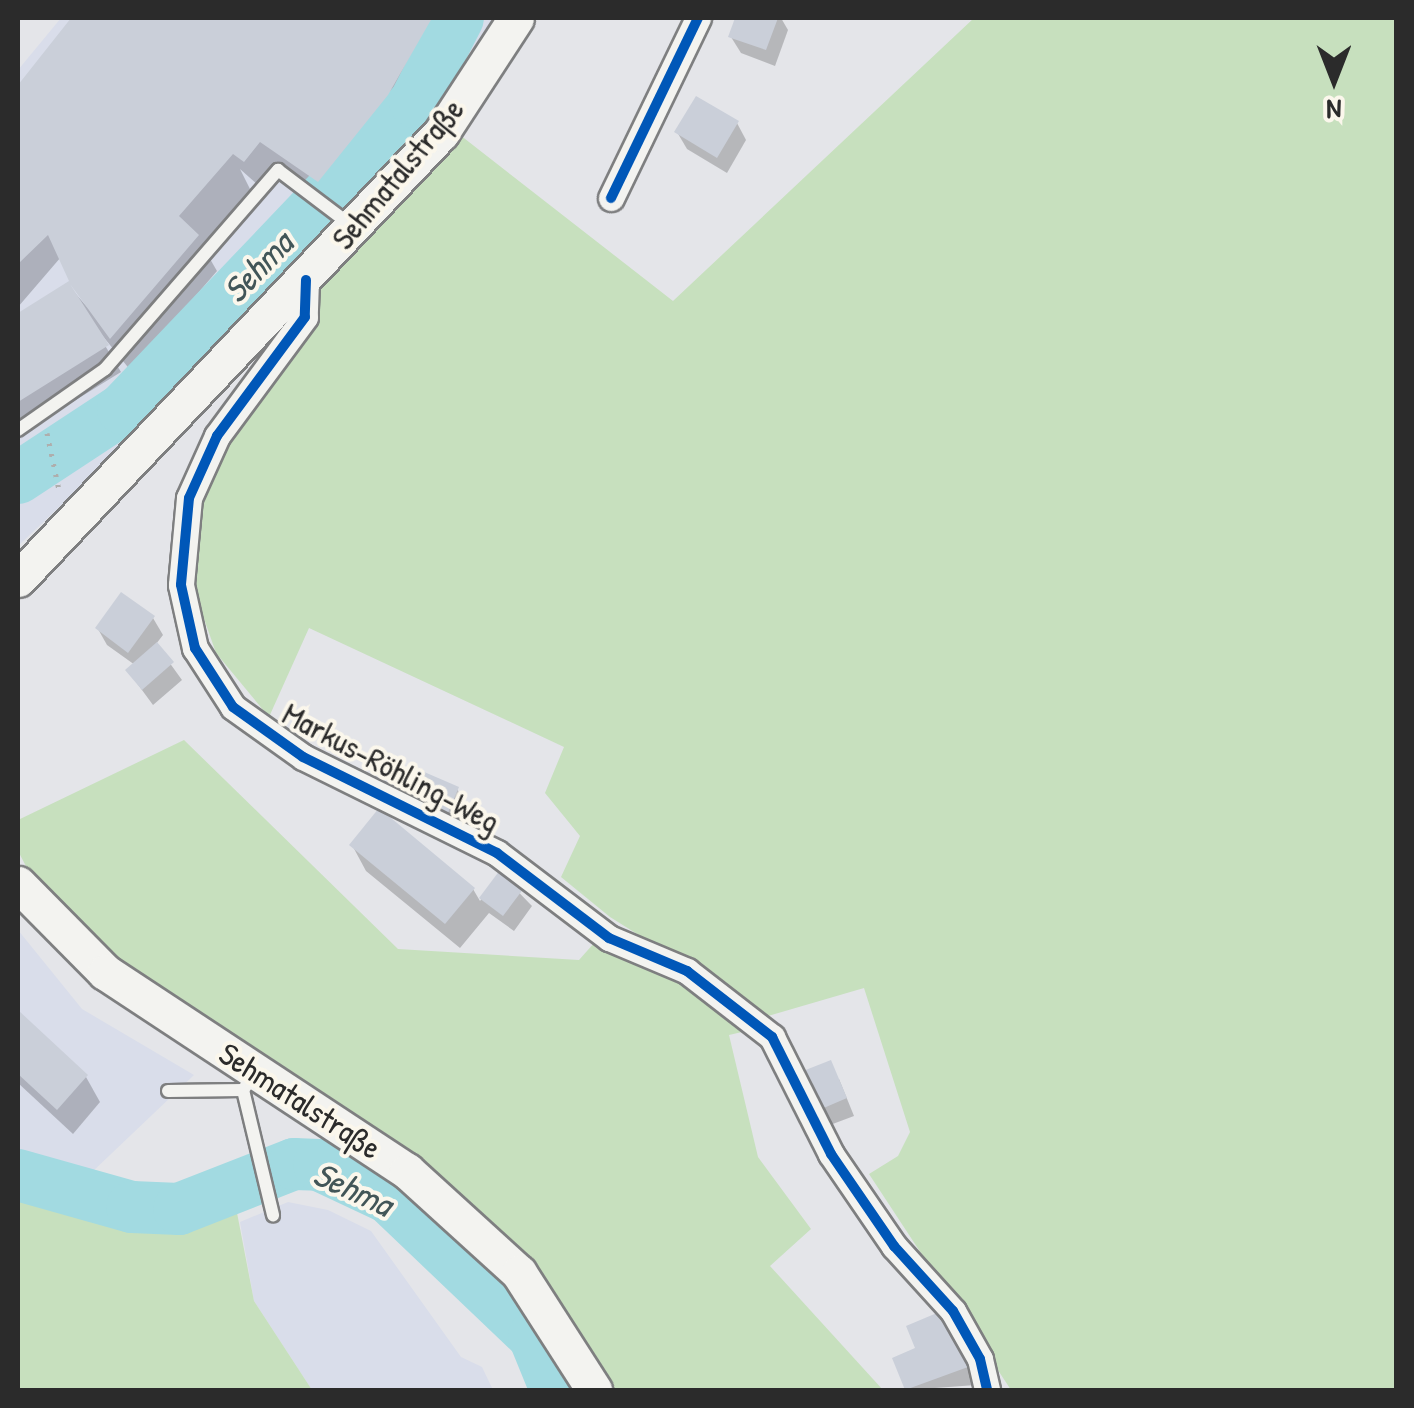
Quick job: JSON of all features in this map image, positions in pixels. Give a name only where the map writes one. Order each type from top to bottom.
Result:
[{"type":"main road","name":"Sehmatalstraße","points":[[18,579],[306,280],[347,222],[441,134],[516,18]]},
{"type":"main road","name":"Sehmatalstraße","points":[[18,884],[27,900],[104,972],[249,1081],[408,1171],[519,1273],[594,1390]]},
{"type":"street","points":[[611,198],[698,18]]},
{"type":"street","name":"Markus-Röhling-Weg","points":[[306,280],[305,317],[216,436],[189,498],[181,585],[194,648],[233,707],[303,757],[497,853],[609,938],[687,971],[772,1037],[831,1154],[894,1246],[953,1311],[980,1358],[987,1390]]},
{"type":"lane","points":[[18,430],[105,370],[278,170],[347,222]]},
{"type":"lane","points":[[168,1091],[249,1081],[273,1215]]},
{"type":"path","points":[[42,410],[60,488]]},
{"type":"shaded area","points":[[61,18],[499,18],[464,81],[252,325],[18,546],[18,70]]},
{"type":"shaded area","points":[[18,930],[82,1009],[194,1075],[69,1194],[18,1175]]},
{"type":"shaded area","points":[[288,1202],[328,1210],[371,1231],[461,1357],[482,1367],[493,1390],[312,1390],[254,1301],[240,1222]]},
{"type":"green space","points":[[974,18],[1396,18],[1396,1390],[1011,1390],[869,1174],[898,1156],[910,1132],[864,988],[768,1016],[610,917],[561,877],[580,836],[545,793],[564,747],[309,628],[269,717],[216,653],[194,590],[199,498],[272,371],[312,325],[322,284],[460,135],[673,301]]},
{"type":"green space","points":[[184,740],[398,949],[579,960],[595,942],[686,983],[742,1032],[729,1035],[758,1157],[811,1229],[770,1266],[883,1390],[613,1390],[539,1271],[417,1160],[191,1020],[97,945],[37,887],[18,851],[18,820]]},
{"type":"green space","points":[[18,1175],[132,1207],[179,1209],[233,1192],[254,1301],[312,1390],[18,1390]]},
{"type":"building","points":[[71,18],[432,18],[388,95],[318,182],[260,142],[244,162],[233,154],[179,216],[199,235],[110,339],[70,284],[109,345],[18,402],[18,313],[69,281],[48,235],[18,264],[18,85]]},
{"type":"building","points":[[735,18],[778,18],[766,50],[728,37]]},
{"type":"building","points":[[696,96],[739,121],[717,158],[674,132]]},
{"type":"building","points":[[121,592],[155,616],[128,653],[95,628]]},
{"type":"building","points":[[157,642],[174,662],[142,690],[125,670]]},
{"type":"building","points":[[415,768],[459,787],[447,815],[403,795]]},
{"type":"building","points":[[379,808],[475,888],[445,924],[349,845]]},
{"type":"building","points":[[500,870],[524,888],[503,916],[479,898]]},
{"type":"building","points":[[18,1010],[88,1075],[57,1110],[18,1074]]},
{"type":"building","points":[[831,1060],[847,1098],[819,1110],[803,1071]]},
{"type":"building","points":[[944,1310],[968,1367],[905,1390],[892,1358],[915,1348],[906,1326]]},
{"type":"waterway","name":"Sehma","points":[[18,478],[123,409],[415,102],[458,18]]},
{"type":"waterway","name":"Sehma","points":[[18,1175],[132,1207],[179,1209],[294,1164],[319,1165],[389,1198],[534,1336],[556,1390]]},
{"type":"cycle path","points":[[611,198],[698,18]]},
{"type":"cycle path","points":[[306,280],[305,317],[217,436],[189,498],[181,585],[195,648],[233,707],[303,757],[497,853],[609,938],[687,971],[772,1037],[831,1154],[894,1246],[953,1311],[980,1359],[987,1390]]}]
